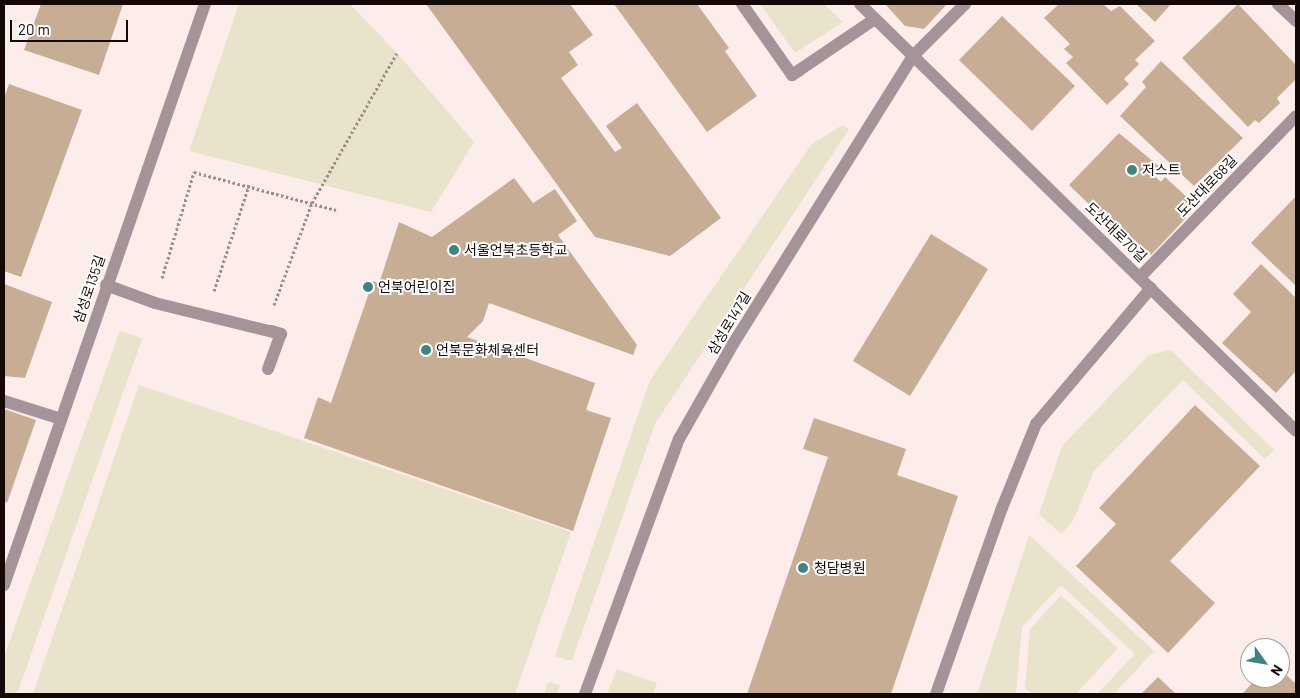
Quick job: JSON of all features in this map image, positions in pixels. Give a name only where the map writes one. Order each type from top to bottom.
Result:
[{"type":"street","name":"삼성로135길","points":[[4,584],[106,285],[205,4]]},
{"type":"street","points":[[742,4],[792,75],[875,19]]},
{"type":"street","name":"도산대로70길","points":[[860,4],[1296,431]]},
{"type":"street","name":"삼성로147길","points":[[586,694],[678,440],[733,344],[913,56],[965,4]]},
{"type":"street","points":[[1278,4],[1296,22]]},
{"type":"street","name":"도산대로68길","points":[[1140,277],[1296,116]]},
{"type":"street","points":[[106,285],[155,303],[207,313],[281,334]]},
{"type":"street","points":[[106,285],[281,334]]},
{"type":"street","points":[[936,694],[1002,508],[1036,424],[1151,288]]},
{"type":"street","points":[[268,369],[281,334]]},
{"type":"street","points":[[4,401],[61,419]]},
{"type":"path","points":[[265,329],[312,203],[397,53]]},
{"type":"path","points":[[155,303],[194,172],[249,184],[336,210]]},
{"type":"path","points":[[207,313],[249,184]]},
{"type":"shaded area","points":[[239,4],[350,4],[397,53],[474,142],[431,212],[189,151]]},
{"type":"shaded area","points":[[760,4],[824,4],[843,22],[795,53]]},
{"type":"shaded area","points":[[842,125],[849,129],[655,424],[572,661],[555,656],[650,380],[811,145]]},
{"type":"shaded area","points":[[120,330],[142,339],[17,694],[4,694],[4,657]]},
{"type":"shaded area","points":[[1171,350],[1274,450],[1265,459],[1183,380],[1094,471],[1073,521],[1061,534],[1039,514],[1062,446],[1149,355]]},
{"type":"shaded area","points":[[139,385],[571,532],[515,694],[33,694]]},
{"type":"shaded area","points":[[1029,535],[1154,651],[1114,694],[1097,694],[1135,654],[1061,585],[1022,627],[1016,694],[977,694]]},
{"type":"shaded area","points":[[1061,595],[1118,648],[1076,694],[1032,694],[1025,688],[1030,629]]},
{"type":"shaded area","points":[[617,669],[657,683],[653,694],[607,694]]},
{"type":"shaded area","points":[[548,682],[560,685],[557,694],[544,694]]},
{"type":"building","points":[[41,4],[123,4],[99,75],[24,50]]},
{"type":"building","points":[[426,4],[570,4],[593,35],[569,52],[578,65],[561,78],[615,152],[622,148],[606,126],[637,103],[721,218],[670,256],[595,237]]},
{"type":"building","points":[[614,4],[697,4],[729,48],[725,51],[757,96],[707,132]]},
{"type":"building","points":[[885,4],[947,4],[924,29],[905,26]]},
{"type":"building","points":[[1059,4],[1103,4],[1111,11],[1120,6],[1155,41],[1135,60],[1139,64],[1124,79],[1129,84],[1107,105],[1066,63],[1073,57],[1064,49],[1070,44],[1044,18]]},
{"type":"building","points":[[1136,4],[1171,4],[1155,22]]},
{"type":"building","points":[[1238,4],[1296,65],[1296,79],[1277,98],[1280,103],[1259,123],[1255,120],[1248,127],[1182,58]]},
{"type":"building","points":[[1002,16],[1075,86],[1032,131],[959,60]]},
{"type":"building","points":[[1161,61],[1243,138],[1194,186],[1120,116],[1146,87],[1142,82]]},
{"type":"building","points":[[9,84],[82,110],[21,277],[4,271],[4,98]]},
{"type":"building","points":[[1119,133],[1162,169],[1155,176],[1161,182],[1165,177],[1190,200],[1180,211],[1186,218],[1151,255],[1128,234],[1124,238],[1069,185]]},
{"type":"building","name":"언북문화체육센터","points":[[514,178],[533,203],[555,189],[577,221],[558,235],[637,345],[633,355],[489,303],[483,321],[467,337],[595,383],[586,410],[611,418],[573,531],[304,438],[318,397],[331,403],[373,281],[379,284],[399,222],[432,237]]},
{"type":"building","points":[[1296,196],[1296,286],[1251,243]]},
{"type":"building","points":[[931,234],[988,269],[910,396],[853,361]]},
{"type":"building","points":[[1261,264],[1296,298],[1296,371],[1276,393],[1222,343],[1251,312],[1233,294]]},
{"type":"building","points":[[4,284],[52,302],[25,378],[4,376]]},
{"type":"building","points":[[1195,405],[1260,466],[1170,561],[1215,603],[1168,653],[1076,566],[1116,524],[1099,508]]},
{"type":"building","points":[[4,409],[36,420],[7,503],[4,501]]},
{"type":"building","points":[[814,418],[906,449],[897,475],[958,496],[891,694],[747,694],[828,457],[803,449]]},
{"type":"building","points":[[1158,677],[1176,694],[1141,694]]},
{"type":"building","points":[[1290,678],[1296,684],[1296,694],[1242,694],[1248,688],[1290,688]]},
{"type":"place","name":"저스트","points":[[1132,170]]},
{"type":"place","name":"서울언북초등학교","points":[[454,250]]},
{"type":"place","name":"언북어린이집","points":[[368,287]]},
{"type":"place","name":"언북문화체육센터","points":[[426,350]]},
{"type":"place","name":"청담병원","points":[[803,568]]}]
